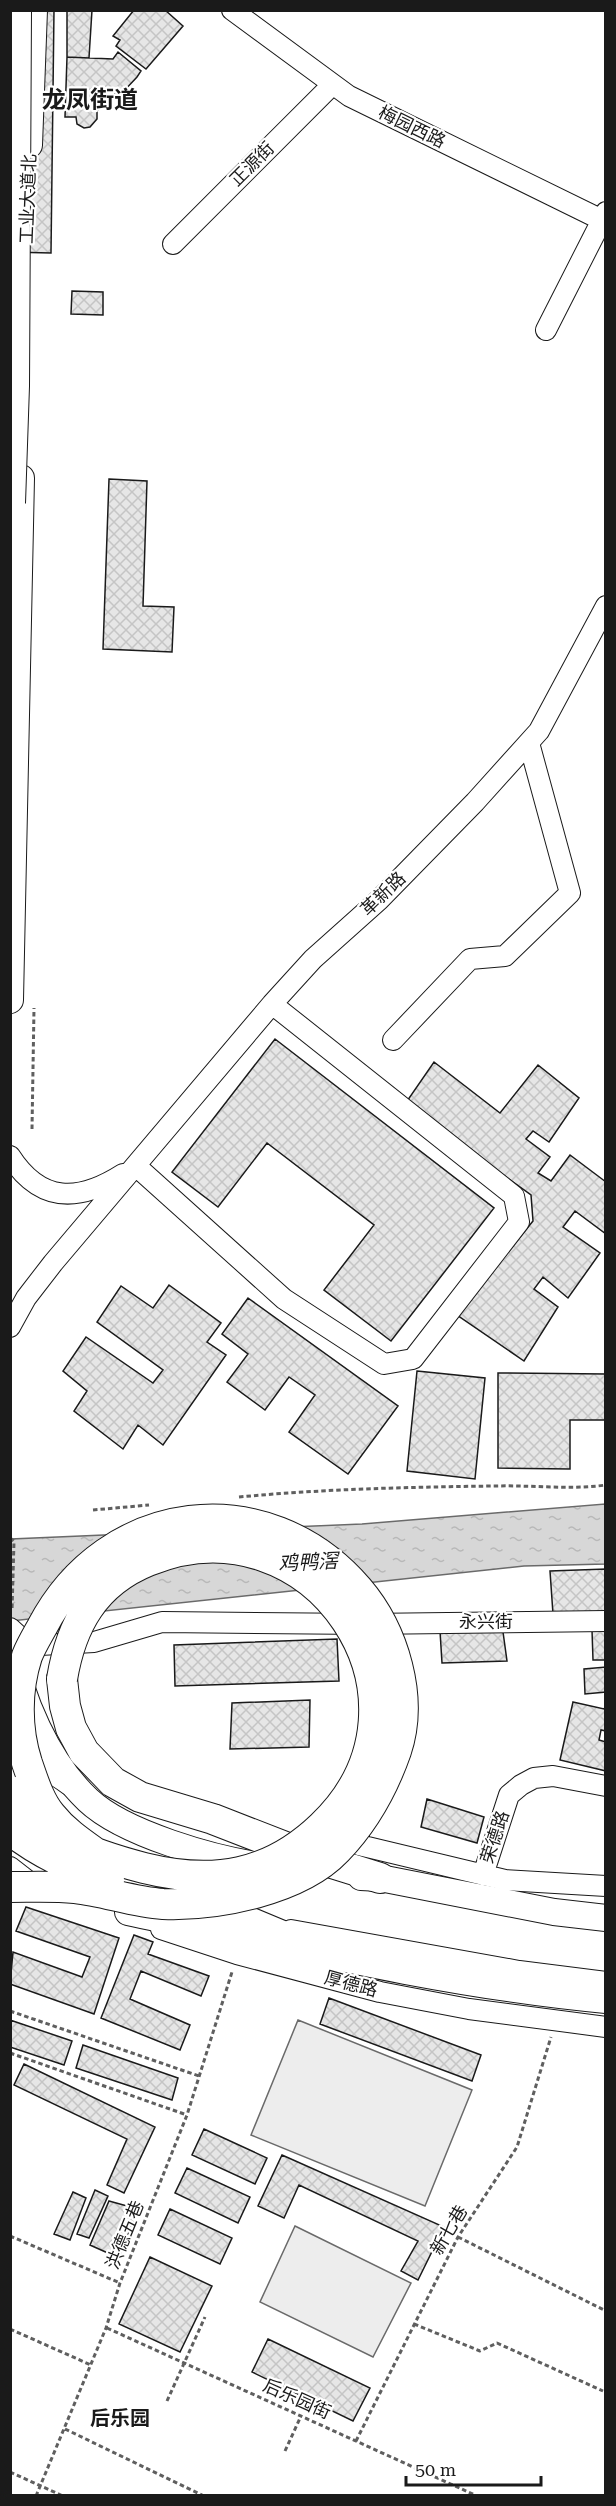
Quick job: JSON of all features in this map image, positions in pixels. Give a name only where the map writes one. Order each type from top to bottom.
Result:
[{"type":"highway","points":[[10,503],[14,386],[16,10]]},
{"type":"highway","points":[[10,1886],[76,1888],[158,1904],[245,1910],[271,1888],[313,1868],[335,1851],[367,1813],[391,1765],[399,1742],[402,1719],[399,1676],[387,1634],[365,1597],[333,1563],[315,1550],[274,1530],[253,1524],[207,1518],[146,1532],[112,1549],[83,1572],[50,1611],[28,1655],[19,1697],[21,1742],[34,1784],[49,1814],[69,1834],[105,1860],[132,1874],[245,1910],[328,1954]]},
{"type":"highway","points":[[10,1791],[37,1822],[68,1842],[115,1859],[184,1876],[243,1873],[276,1860],[302,1845],[326,1822],[347,1794],[368,1752],[375,1713],[371,1674],[358,1640],[328,1597],[311,1582],[272,1560],[240,1550],[205,1547],[159,1557],[123,1575],[88,1606],[74,1631],[66,1655],[62,1679],[70,1728],[84,1752],[98,1768],[113,1782],[140,1797],[213,1819],[303,1854],[380,1878]]},
{"type":"highway","points":[[213,1819],[359,1845]]},
{"type":"highway","points":[[10,1830],[30,1846],[71,1868],[118,1883],[245,1910]]},
{"type":"main road","points":[[10,19],[28,10]]},
{"type":"main road","name":"工业大道北","points":[[22,1004],[11,959],[20,559],[18,261],[21,64],[34,10]]},
{"type":"main road","points":[[10,242],[18,261]]},
{"type":"main road","points":[[10,526],[20,559]]},
{"type":"main road","points":[[10,1643],[15,1668],[31,1712],[45,1741],[63,1769],[88,1800],[136,1830],[161,1840],[253,1865],[297,1872],[380,1878],[554,1912],[606,1918]]},
{"type":"main road","points":[[10,1886],[328,1954],[535,1994],[606,2000]]},
{"type":"street","name":"梅园西路","points":[[232,10],[349,96],[604,218]]},
{"type":"street","name":"正源街","points":[[173,244],[332,85]]},
{"type":"street","points":[[546,330],[604,218]]},
{"type":"street","name":"革新路","points":[[10,1327],[26,1298],[53,1263],[272,1004],[313,960],[379,900],[539,731],[606,606]]},
{"type":"street","points":[[393,1040],[470,959],[505,956],[570,893],[529,742]]},
{"type":"street","points":[[10,1156],[24,1176],[50,1192],[75,1193],[98,1187],[136,1166],[284,1299],[384,1364],[413,1359],[519,1222],[514,1196],[272,1004]]},
{"type":"street","name":"永兴街","points":[[10,1628],[21,1638],[47,1645],[94,1642],[162,1622],[366,1624],[606,1621]]},
{"type":"street","points":[[366,1624],[381,1664],[384,1693],[380,1734],[362,1795],[359,1845],[505,1880],[606,1886]]},
{"type":"street","points":[[10,1773],[17,1768],[38,1768],[52,1772],[88,1800]]},
{"type":"street","name":"荣德路","points":[[483,1875],[509,1795],[521,1785],[534,1778],[553,1776],[606,1786]]},
{"type":"street","points":[[10,1867],[20,1877],[48,1895]]},
{"type":"street","name":"厚德路","points":[[105,1907],[169,1932],[237,1954],[380,1992],[469,2009],[606,2027]]},
{"type":"street","points":[[245,1910],[519,1971],[606,1982]]},
{"type":"path","points":[[22,1004],[32,1129]]},
{"type":"path","points":[[238,1497],[402,1488],[606,1485]]},
{"type":"path","points":[[93,1510],[160,1504]]},
{"type":"path","points":[[10,1538],[14,1541],[14,1607],[10,1616]]},
{"type":"path","name":"洪德五巷","points":[[36,2496],[106,2328],[120,2283],[187,2115],[234,1969]]},
{"type":"path","points":[[10,2011],[199,2076]]},
{"type":"path","name":"新七巷","points":[[356,2441],[458,2237],[517,2147],[554,2029]]},
{"type":"path","points":[[10,2053],[187,2115]]},
{"type":"path","points":[[10,2236],[120,2283]]},
{"type":"path","points":[[458,2237],[606,2311]]},
{"type":"path","points":[[167,2402],[205,2318]]},
{"type":"path","points":[[414,2324],[480,2351],[497,2343],[603,2391]]},
{"type":"path","name":"后乐园街","points":[[106,2328],[477,2496]]},
{"type":"path","points":[[10,2329],[91,2365]]},
{"type":"path","points":[[285,2451],[302,2416]]},
{"type":"path","points":[[65,2429],[204,2496]]},
{"type":"path","points":[[10,2472],[63,2496]]},
{"type":"shaded area","points":[[298,2020],[472,2090],[425,2206],[251,2135]]},
{"type":"shaded area","points":[[295,2226],[411,2283],[373,2357],[260,2302]]},
{"type":"water","name":"鸡鸭滘","points":[[605,1504],[605,1564],[524,1566],[11,1621],[11,1539],[362,1524]]},
{"type":"building","points":[[10,10],[54,10],[51,253],[10,252]]},
{"type":"building","points":[[67,10],[92,10],[89,58],[67,57]]},
{"type":"building","points":[[134,10],[165,10],[183,26],[146,69],[116,46],[120,40],[113,36]]},
{"type":"building","points":[[118,52],[141,71],[137,77],[122,93],[116,92],[107,106],[103,104],[97,111],[97,119],[90,127],[84,128],[77,124],[76,117],[65,117],[67,57],[113,59]]},
{"type":"building","points":[[72,291],[103,292],[103,315],[71,314]]},
{"type":"building","points":[[109,479],[147,481],[143,606],[174,607],[172,652],[103,649]]},
{"type":"building","points":[[275,1039],[494,1208],[391,1341],[324,1290],[374,1225],[267,1143],[218,1207],[172,1172]]},
{"type":"building","points":[[434,1062],[500,1113],[538,1065],[579,1098],[549,1142],[533,1131],[526,1139],[550,1157],[538,1173],[551,1181],[570,1155],[606,1182],[606,1234],[575,1211],[563,1227],[600,1253],[568,1298],[543,1277],[534,1289],[558,1307],[524,1361],[457,1315],[533,1221],[531,1195],[405,1104]]},
{"type":"building","points":[[169,1285],[221,1323],[207,1342],[226,1355],[163,1445],[138,1425],[123,1449],[74,1411],[87,1391],[63,1371],[86,1337],[153,1383],[163,1370],[97,1322],[121,1286],[153,1308]]},
{"type":"building","points":[[248,1298],[398,1406],[348,1474],[289,1432],[315,1395],[289,1377],[265,1410],[227,1382],[248,1354],[222,1334]]},
{"type":"building","points":[[417,1371],[485,1378],[475,1479],[407,1471]]},
{"type":"building","points":[[498,1373],[606,1374],[606,1420],[570,1420],[570,1469],[498,1468]]},
{"type":"building","points":[[606,1569],[606,1612],[553,1614],[550,1571]]},
{"type":"building","points":[[606,1629],[606,1660],[593,1660],[592,1630]]},
{"type":"building","points":[[440,1631],[503,1632],[507,1661],[442,1663]]},
{"type":"building","points":[[337,1639],[339,1681],[175,1686],[174,1645]]},
{"type":"building","points":[[606,1667],[606,1692],[585,1694],[584,1669]]},
{"type":"building","points":[[310,1700],[309,1747],[230,1749],[232,1703]]},
{"type":"building","points":[[573,1702],[604,1709],[606,1706],[606,1731],[601,1730],[599,1740],[606,1742],[606,1771],[560,1760]]},
{"type":"building","points":[[427,1799],[484,1817],[477,1843],[421,1827]]},
{"type":"building","points":[[26,1907],[119,1938],[94,2014],[10,1984],[13,1952],[82,1977],[90,1957],[16,1931]]},
{"type":"building","points":[[134,1935],[153,1942],[148,1954],[209,1976],[201,1996],[141,1971],[130,1999],[190,2025],[180,2050],[101,2018]]},
{"type":"building","points":[[329,1998],[481,2055],[472,2081],[320,2024]]},
{"type":"building","points":[[10,2020],[72,2041],[64,2065],[10,2047]]},
{"type":"building","points":[[83,2045],[178,2078],[172,2100],[76,2068]]},
{"type":"building","points":[[24,2064],[155,2127],[124,2193],[107,2185],[127,2139],[14,2085]]},
{"type":"building","points":[[204,2129],[267,2158],[255,2184],[192,2155]]},
{"type":"building","points":[[282,2155],[444,2227],[418,2280],[401,2271],[418,2241],[299,2185],[284,2218],[258,2206]]},
{"type":"building","points":[[187,2168],[250,2197],[238,2223],[175,2193]]},
{"type":"building","points":[[95,2190],[108,2196],[89,2238],[77,2234]]},
{"type":"building","points":[[73,2192],[86,2198],[70,2240],[54,2234]]},
{"type":"building","points":[[109,2201],[138,2209],[119,2258],[90,2245]]},
{"type":"building","points":[[170,2209],[232,2238],[220,2264],[158,2235]]},
{"type":"building","points":[[150,2257],[212,2286],[180,2352],[119,2324]]},
{"type":"building","points":[[268,2339],[370,2388],[353,2421],[252,2372]]},
{"type":"district","name":"龙凤街道","points":[[90,100]]},
{"type":"district","name":"后乐园","points":[[120,2418]]}]
